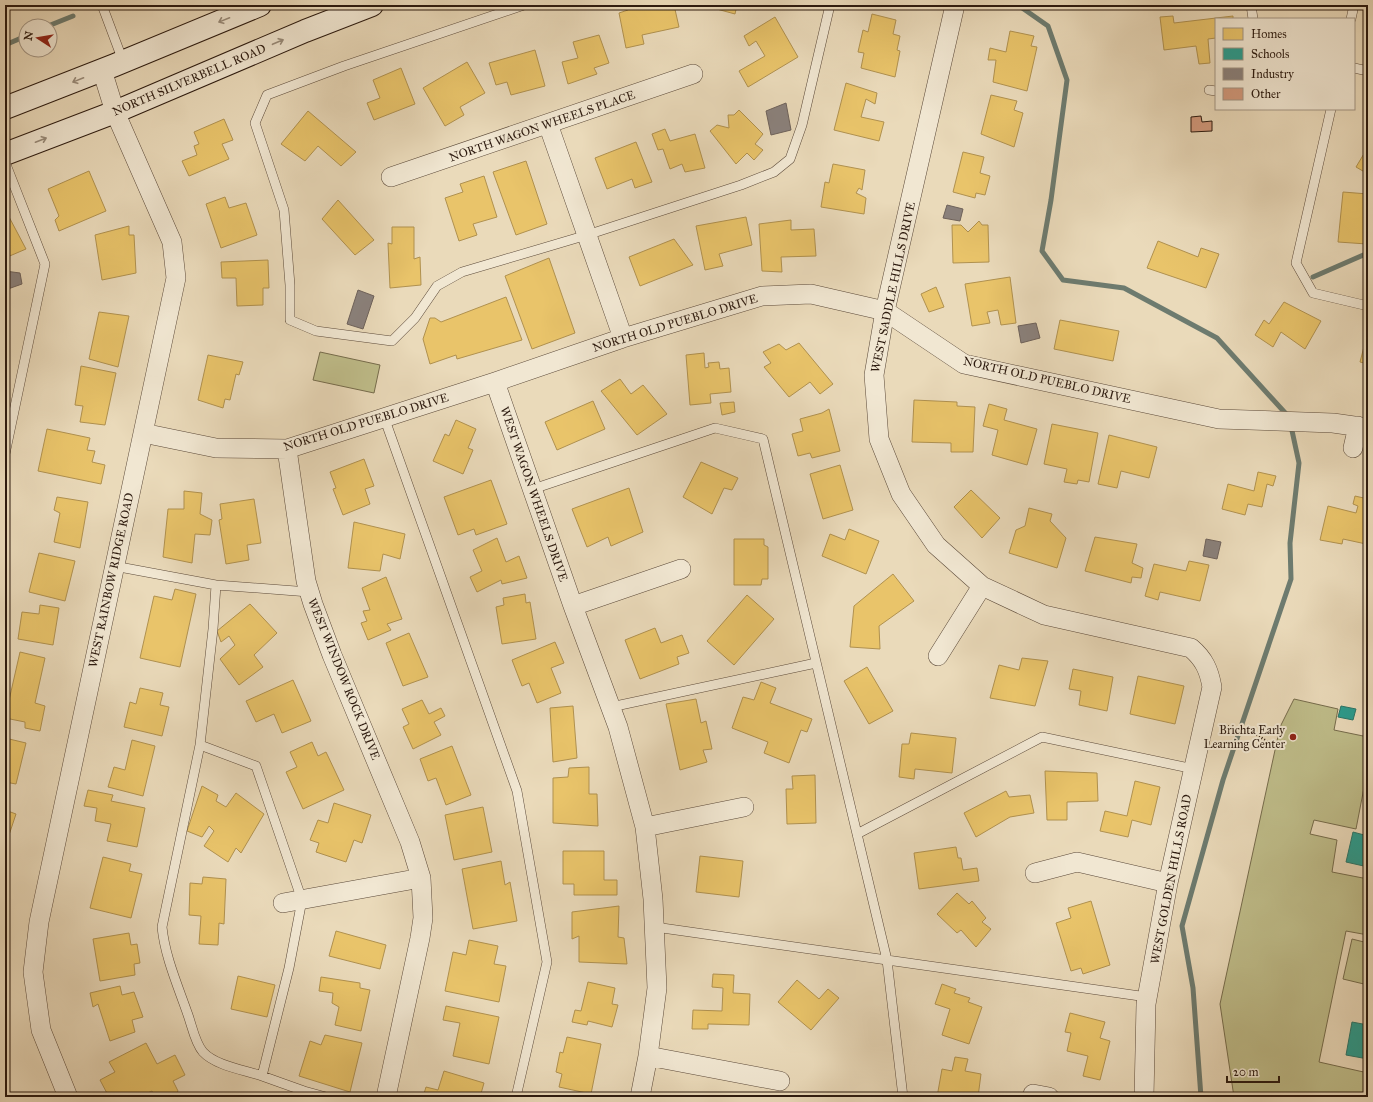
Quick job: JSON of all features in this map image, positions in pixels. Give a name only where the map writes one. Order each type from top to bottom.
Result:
[{"type":"main road","points":[[5,108],[260,5]]},
{"type":"main road","name":"NORTH SILVERBELL ROAD","points":[[5,154],[115,112],[305,31],[372,5]]},
{"type":"street","name":"WEST SADDLE HILLS DRIVE","points":[[955,5],[886,311],[874,375],[879,439],[901,494],[936,545],[982,586],[1044,615],[1191,648],[1206,664]]},
{"type":"street","name":"WEST RAINBOW RIDGE ROAD","points":[[68,1097],[41,1030],[33,972],[38,922],[176,278],[172,242],[115,112],[102,70]]},
{"type":"street","name":"NORTH WAGON WHEELS PLACE","points":[[391,177],[693,74]]},
{"type":"street","points":[[548,124],[623,338]]},
{"type":"street","name":"NORTH OLD PUEBLO DRIVE","points":[[143,433],[216,448],[287,449],[495,382],[623,338],[762,296],[810,294],[886,311],[964,364],[1219,418],[1333,423],[1363,427]]},
{"type":"street","name":"WEST WAGON WHEELS DRIVE","points":[[495,382],[573,606],[618,727],[645,827],[653,899],[657,988],[648,1056],[640,1097]]},
{"type":"street","points":[[1353,448],[1363,427]]},
{"type":"street","name":"WEST WINDOW ROCK DRIVE","points":[[287,449],[306,581],[309,592],[332,654],[408,837],[421,878],[423,918],[420,938],[386,1097]]},
{"type":"street","points":[[573,606],[681,569]]},
{"type":"street","points":[[938,656],[982,586]]},
{"type":"street","name":"WEST GOLDEN HILLS ROAD","points":[[1144,1097],[1147,997],[1168,883],[1212,687],[1206,664]]},
{"type":"street","points":[[645,827],[744,808]]},
{"type":"street","points":[[1035,873],[1077,862],[1168,883]]},
{"type":"street","points":[[283,903],[421,878]]},
{"type":"street","points":[[648,1056],[780,1081]]},
{"type":"lane","points":[[102,5],[123,61]]},
{"type":"lane","points":[[524,5],[344,66],[267,95],[255,124],[284,210],[290,285],[290,320],[316,331],[392,341],[415,318],[437,286],[462,272],[587,235],[741,185],[774,172],[790,159],[802,125],[830,5]]},
{"type":"lane","points":[[1251,5],[1253,18]]},
{"type":"lane","points":[[1351,18],[1354,5]]},
{"type":"lane","points":[[1355,68],[1368,71]]},
{"type":"lane","points":[[1330,110],[1296,264],[1313,293],[1368,306]]},
{"type":"lane","points":[[5,162],[45,264],[5,454]]},
{"type":"lane","points":[[384,417],[517,790],[547,962],[516,1097]]},
{"type":"lane","points":[[533,489],[714,428],[763,439],[887,960],[903,1097]]},
{"type":"lane","points":[[114,566],[216,585],[309,592]]},
{"type":"lane","points":[[216,585],[200,745],[164,915],[162,927],[164,942],[196,1039],[203,1051],[220,1062],[304,1091],[326,1097]]},
{"type":"lane","points":[[611,707],[816,662]]},
{"type":"lane","points":[[857,834],[1042,737],[1194,769]]},
{"type":"lane","points":[[200,745],[256,766],[302,900],[289,968],[262,1076]]},
{"type":"lane","points":[[655,927],[1147,997]]},
{"type":"path","points":[[1228,727],[1252,732],[1273,745]]},
{"type":"shaded area","points":[[320,352],[380,365],[374,393],[313,380]]},
{"type":"shaded area","points":[[1294,699],[1338,709],[1334,730],[1368,737],[1368,767],[1356,829],[1314,820],[1310,834],[1337,840],[1332,872],[1368,879],[1368,935],[1346,931],[1319,1062],[1368,1073],[1368,1097],[1234,1097],[1220,1004],[1280,727]]},
{"type":"shaded area","points":[[1352,939],[1368,943],[1368,985],[1343,979]]},
{"type":"building: Homes","points":[[633,5],[674,5],[679,27],[642,35],[644,44],[626,48],[619,13],[628,10],[628,8]]},
{"type":"building: Homes","points":[[702,5],[737,5],[735,14]]},
{"type":"building: Homes","points":[[872,14],[896,20],[893,34],[900,36],[897,50],[900,51],[895,77],[861,68],[864,53],[858,52],[863,30],[868,32]]},
{"type":"building: Homes","points":[[1173,16],[1174,23],[1215,18],[1215,38],[1208,39],[1210,63],[1199,64],[1196,46],[1164,50],[1160,17]]},
{"type":"building: Homes","points":[[1233,16],[1233,18],[1216,18]]},
{"type":"building: Homes","points":[[775,17],[798,57],[748,87],[739,71],[765,56],[756,41],[749,46],[744,36]]},
{"type":"building: Homes","points":[[1010,31],[1034,36],[1031,46],[1037,47],[1027,91],[993,82],[996,60],[988,60],[990,48],[1006,52]]},
{"type":"building: Homes","points":[[599,35],[609,63],[594,68],[597,74],[568,84],[562,62],[578,58],[573,42]]},
{"type":"building: Homes","points":[[535,50],[545,86],[511,95],[507,82],[496,85],[489,63]]},
{"type":"building: Homes","points":[[467,62],[485,93],[460,107],[464,115],[445,126],[423,88]]},
{"type":"building: Homes","points":[[401,68],[415,104],[374,120],[367,103],[380,98],[373,80]]},
{"type":"building: Homes","points":[[846,83],[877,93],[875,104],[866,99],[861,117],[884,122],[879,141],[834,130]]},
{"type":"building: Homes","points":[[991,95],[1017,101],[1014,110],[1023,113],[1014,147],[981,134]]},
{"type":"building: Homes","points":[[739,110],[763,134],[755,144],[763,150],[754,160],[747,153],[736,164],[710,131],[717,125],[729,128],[728,115],[734,115]]},
{"type":"building: Homes","points":[[308,111],[356,152],[341,166],[318,146],[305,161],[281,144]]},
{"type":"building: Homes","points":[[224,119],[233,140],[222,144],[229,159],[189,176],[182,161],[197,155],[194,146],[199,144],[194,132]]},
{"type":"building: Homes","points":[[665,129],[670,141],[695,134],[705,168],[685,172],[682,164],[670,169],[663,149],[658,150],[652,134]]},
{"type":"building: Homes","points":[[636,142],[652,182],[635,188],[632,179],[607,189],[595,158]]},
{"type":"building: Homes","points":[[1368,147],[1368,174],[1356,167]]},
{"type":"building: Homes","points":[[963,152],[984,157],[980,173],[990,176],[985,195],[976,193],[975,198],[953,192]]},
{"type":"building: Homes","points":[[526,161],[547,224],[516,235],[493,172]]},
{"type":"building: Homes","points":[[833,164],[865,170],[862,190],[859,188],[856,193],[866,198],[864,214],[821,207],[825,182],[829,183]]},
{"type":"building: Homes","points":[[89,171],[106,211],[59,231],[55,220],[59,216],[48,189]]},
{"type":"building: Homes","points":[[484,176],[497,217],[473,224],[477,235],[459,241],[445,198],[463,192],[460,184]]},
{"type":"building: Homes","points":[[1343,192],[1368,194],[1367,244],[1338,242]]},
{"type":"building: Homes","points":[[225,197],[229,208],[246,203],[257,235],[221,248],[206,204]]},
{"type":"building: Homes","points":[[338,200],[374,240],[355,255],[322,219]]},
{"type":"building: Homes","points":[[8,215],[26,249],[5,258],[5,216]]},
{"type":"building: Homes","points":[[746,217],[752,245],[719,254],[723,266],[705,270],[696,226]]},
{"type":"building: Homes","points":[[791,220],[791,230],[814,229],[816,256],[781,257],[782,272],[762,271],[759,224]]},
{"type":"building: Homes","points":[[979,221],[982,225],[988,225],[989,262],[953,263],[952,225],[961,225],[968,232]]},
{"type":"building: Homes","points":[[129,226],[129,235],[134,235],[136,273],[102,280],[95,235]]},
{"type":"building: Homes","points":[[392,227],[414,227],[414,259],[420,257],[421,285],[390,288],[388,243],[392,244]]},
{"type":"building: Homes","points":[[674,239],[693,265],[640,286],[629,257]]},
{"type":"building: Homes","points":[[1158,241],[1198,257],[1201,248],[1219,254],[1206,288],[1147,268]]},
{"type":"building: Homes","points":[[549,258],[575,333],[532,349],[505,276]]},
{"type":"building: Homes","points":[[268,260],[269,288],[263,288],[263,305],[237,306],[236,278],[222,278],[221,262]]},
{"type":"building: Homes","points":[[1010,277],[1016,323],[1001,325],[998,310],[987,312],[990,323],[972,326],[965,284]]},
{"type":"building: Homes","points":[[936,287],[944,307],[929,312],[921,294]]},
{"type":"building: Homes","points":[[506,297],[522,340],[457,359],[456,355],[430,364],[423,339],[430,318],[435,318],[441,322]]},
{"type":"building: Homes","points":[[1284,302],[1321,321],[1305,349],[1281,332],[1273,347],[1255,335],[1264,320],[1269,324]]},
{"type":"building: Homes","points":[[99,312],[129,316],[118,367],[89,359]]},
{"type":"building: Homes","points":[[1060,320],[1119,331],[1113,361],[1054,349]]},
{"type":"building: Homes","points":[[1366,339],[1368,340],[1368,364],[1360,362]]},
{"type":"building: Homes","points":[[799,343],[833,384],[820,394],[810,382],[789,397],[764,367],[771,363],[763,352],[779,344],[786,350]]},
{"type":"building: Homes","points":[[704,353],[705,368],[709,367],[708,363],[719,362],[720,369],[729,368],[731,392],[710,394],[711,403],[690,405],[686,355]]},
{"type":"building: Homes","points":[[208,355],[243,362],[239,375],[236,374],[230,400],[225,399],[223,408],[198,400]]},
{"type":"building: Homes","points":[[81,366],[116,373],[105,425],[80,422],[83,406],[75,405]]},
{"type":"building: Homes","points":[[620,379],[631,394],[643,385],[667,414],[637,435],[601,391]]},
{"type":"building: Homes","points":[[914,400],[957,402],[957,406],[975,407],[973,452],[951,452],[951,443],[912,442]]},
{"type":"building: Homes","points":[[593,401],[605,429],[557,450],[545,422]]},
{"type":"building: Homes","points":[[734,402],[735,412],[722,415],[720,403]]},
{"type":"building: Homes","points":[[989,404],[1007,409],[1004,420],[1037,429],[1027,465],[992,455],[998,430],[983,426]]},
{"type":"building: Homes","points":[[829,409],[840,451],[812,458],[810,453],[798,456],[792,434],[803,431],[800,419],[822,413]]},
{"type":"building: Homes","points":[[456,420],[476,429],[468,448],[473,450],[463,474],[433,461],[445,434],[449,436]]},
{"type":"building: Homes","points":[[1052,424],[1098,433],[1089,482],[1078,480],[1077,484],[1064,482],[1067,469],[1044,464]]},
{"type":"building: Homes","points":[[47,429],[90,438],[87,450],[95,451],[92,462],[105,465],[101,484],[38,471]]},
{"type":"building: Homes","points":[[1109,435],[1157,447],[1149,478],[1121,471],[1117,488],[1098,484]]},
{"type":"building: Homes","points":[[364,459],[374,486],[365,489],[370,504],[343,515],[333,489],[336,488],[330,472]]},
{"type":"building: Homes","points":[[701,462],[738,478],[732,490],[724,488],[712,514],[683,497]]},
{"type":"building: Homes","points":[[840,465],[853,510],[823,519],[810,474]]},
{"type":"building: Homes","points":[[1258,472],[1276,476],[1273,486],[1267,484],[1262,507],[1248,504],[1245,515],[1222,509],[1228,484],[1254,491]]},
{"type":"building: Homes","points":[[491,480],[507,524],[476,535],[474,529],[458,535],[444,497]]},
{"type":"building: Homes","points":[[629,488],[643,532],[611,546],[608,537],[587,547],[572,509]]},
{"type":"building: Homes","points":[[971,490],[1000,518],[982,538],[954,507]]},
{"type":"building: Homes","points":[[184,491],[202,493],[200,514],[212,520],[210,535],[195,534],[192,563],[163,557],[168,509],[184,509]]},
{"type":"building: Homes","points":[[1355,496],[1368,499],[1368,533],[1366,544],[1343,539],[1342,544],[1320,540],[1328,506],[1356,513],[1358,506],[1353,504]]},
{"type":"building: Homes","points":[[57,497],[88,502],[80,548],[54,542],[60,513],[54,510]]},
{"type":"building: Homes","points":[[254,499],[261,543],[247,545],[249,560],[226,564],[219,520],[222,519],[220,504]]},
{"type":"building: Homes","points":[[1029,508],[1052,514],[1050,521],[1066,538],[1057,568],[1009,553],[1016,530],[1025,526]]},
{"type":"building: Homes","points":[[354,522],[405,534],[400,559],[383,554],[380,571],[348,568]]},
{"type":"building: Homes","points":[[849,529],[879,541],[866,574],[822,556],[830,534],[845,540]]},
{"type":"building: Homes","points":[[1095,537],[1137,544],[1132,563],[1143,568],[1141,578],[1132,577],[1131,583],[1085,571]]},
{"type":"building: Homes","points":[[497,538],[506,562],[519,556],[527,578],[502,584],[501,580],[477,592],[470,577],[482,571],[473,550]]},
{"type":"building: Homes","points":[[734,539],[764,539],[764,545],[768,547],[768,579],[762,579],[761,585],[734,585]]},
{"type":"building: Homes","points":[[39,553],[75,561],[65,601],[29,592]]},
{"type":"building: Homes","points":[[1189,561],[1209,565],[1200,601],[1160,592],[1158,600],[1145,596],[1154,564],[1186,571]]},
{"type":"building: Homes","points":[[893,574],[914,601],[879,626],[880,649],[850,647],[854,606]]},
{"type":"building: Homes","points":[[386,577],[402,619],[387,624],[391,630],[368,640],[361,623],[367,621],[363,611],[370,610],[362,588]]},
{"type":"building: Homes","points":[[175,589],[196,594],[180,667],[140,658],[154,596],[172,600]]},
{"type":"building: Homes","points":[[525,594],[526,603],[530,602],[536,639],[502,644],[496,607],[504,605],[503,598]]},
{"type":"building: Homes","points":[[747,595],[774,619],[734,665],[707,641]]},
{"type":"building: Homes","points":[[250,604],[277,633],[254,655],[263,667],[239,685],[220,659],[235,645],[229,636],[221,642],[217,631]]},
{"type":"building: Homes","points":[[40,605],[59,608],[53,645],[18,639],[22,612],[39,614]]},
{"type":"building: Homes","points":[[655,628],[661,643],[682,635],[689,653],[677,657],[679,664],[640,679],[625,640]]},
{"type":"building: Homes","points":[[409,633],[428,677],[403,686],[386,643]]},
{"type":"building: Homes","points":[[555,642],[564,663],[551,668],[561,693],[537,703],[529,683],[522,686],[512,660]]},
{"type":"building: Homes","points":[[20,652],[45,658],[35,703],[45,706],[40,731],[25,728],[25,722],[5,718]]},
{"type":"building: Homes","points":[[1022,658],[1048,661],[1035,706],[990,698],[999,665],[1019,670]]},
{"type":"building: Homes","points":[[867,667],[893,711],[869,724],[844,681]]},
{"type":"building: Homes","points":[[1073,669],[1113,677],[1107,711],[1079,705],[1081,691],[1069,689]]},
{"type":"building: Homes","points":[[1138,676],[1184,686],[1175,724],[1130,714]]},
{"type":"building: Homes","points":[[293,680],[311,721],[282,733],[274,714],[256,722],[246,701]]},
{"type":"building: Homes","points":[[761,682],[776,688],[770,703],[812,719],[807,732],[801,730],[789,763],[764,753],[768,742],[732,728],[743,697],[754,700]]},
{"type":"building: Homes","points":[[140,688],[163,693],[160,705],[169,707],[162,736],[124,727],[130,702],[136,704]]},
{"type":"building: Homes","points":[[696,699],[701,723],[706,721],[712,749],[703,750],[707,762],[680,770],[666,704]]},
{"type":"building: Homes","points":[[422,700],[429,714],[441,708],[445,716],[434,722],[441,735],[413,749],[403,727],[409,724],[402,709]]},
{"type":"building: Homes","points":[[573,706],[577,758],[553,762],[550,708]]},
{"type":"building: Homes","points":[[911,733],[956,738],[952,773],[915,769],[914,779],[899,777],[902,744],[909,744]]},
{"type":"building: Homes","points":[[5,738],[26,743],[16,784],[5,782]]},
{"type":"building: Homes","points":[[132,740],[155,746],[143,796],[108,787],[114,767],[125,770]]},
{"type":"building: Homes","points":[[312,742],[318,756],[326,752],[344,790],[303,809],[286,772],[297,767],[290,752]]},
{"type":"building: Homes","points":[[452,746],[471,795],[446,805],[436,778],[428,781],[420,759]]},
{"type":"building: Homes","points":[[589,767],[589,794],[597,794],[598,826],[553,823],[553,778],[568,777],[569,768]]},
{"type":"building: Homes","points":[[1045,771],[1097,773],[1098,801],[1067,802],[1067,820],[1047,820]]},
{"type":"building: Homes","points":[[815,775],[816,823],[787,824],[786,789],[793,789],[792,776]]},
{"type":"building: Homes","points":[[1135,781],[1160,787],[1151,825],[1132,820],[1128,837],[1100,831],[1105,811],[1127,816]]},
{"type":"building: Homes","points":[[202,786],[218,795],[216,801],[226,807],[236,793],[264,814],[241,853],[236,848],[228,862],[204,846],[214,831],[209,826],[202,837],[187,831]]},
{"type":"building: Homes","points":[[88,790],[113,795],[111,801],[145,808],[137,847],[107,841],[111,824],[95,821],[97,808],[84,806]]},
{"type":"building: Homes","points":[[1006,791],[1009,797],[1030,795],[1034,813],[1010,817],[976,837],[964,813]]},
{"type":"building: Homes","points":[[334,803],[371,815],[362,843],[354,840],[346,862],[316,852],[319,843],[310,840],[318,820],[328,823]]},
{"type":"building: Homes","points":[[483,807],[492,852],[454,860],[445,815]]},
{"type":"building: Homes","points":[[5,810],[16,814],[5,847]]},
{"type":"building: Homes","points":[[956,847],[958,858],[961,858],[963,870],[977,868],[979,881],[919,889],[914,853]]},
{"type":"building: Homes","points":[[563,851],[604,851],[604,880],[617,880],[617,895],[574,895],[574,884],[563,884]]},
{"type":"building: Homes","points":[[700,856],[743,861],[739,897],[696,892]]},
{"type":"building: Homes","points":[[103,857],[131,864],[129,871],[142,874],[131,918],[90,908]]},
{"type":"building: Homes","points":[[501,861],[505,885],[510,882],[517,921],[473,929],[462,869]]},
{"type":"building: Homes","points":[[203,877],[226,879],[224,924],[219,923],[218,945],[199,944],[201,916],[189,915],[190,883],[202,884]]},
{"type":"building: Homes","points":[[957,893],[969,904],[972,901],[986,918],[982,922],[991,929],[976,947],[961,930],[957,933],[937,914]]},
{"type":"building: Homes","points":[[1091,901],[1110,965],[1083,974],[1081,968],[1071,971],[1056,923],[1071,918],[1068,908]]},
{"type":"building: Homes","points":[[619,906],[618,937],[624,938],[627,964],[579,962],[579,936],[572,939],[572,912]]},
{"type":"building: Homes","points":[[336,931],[386,945],[380,969],[329,956]]},
{"type":"building: Homes","points":[[129,933],[131,945],[137,944],[140,963],[134,964],[135,975],[100,981],[93,939]]},
{"type":"building: Homes","points":[[469,940],[498,946],[494,964],[506,966],[499,1002],[445,991],[453,952],[466,955]]},
{"type":"building: Homes","points":[[713,974],[734,975],[733,993],[750,994],[749,1025],[708,1024],[708,1029],[692,1029],[693,1010],[722,1011],[723,988],[712,987]]},
{"type":"building: Homes","points":[[238,976],[275,985],[267,1017],[231,1009]]},
{"type":"building: Homes","points":[[321,977],[360,983],[360,988],[370,990],[361,1031],[335,1025],[339,1007],[332,1003],[333,993],[319,991]]},
{"type":"building: Homes","points":[[797,980],[819,999],[828,989],[839,998],[811,1030],[778,1002]]},
{"type":"building: Homes","points":[[588,982],[615,988],[612,1004],[618,1005],[612,1027],[588,1021],[587,1025],[572,1022],[575,1010],[581,1011]]},
{"type":"building: Homes","points":[[942,984],[956,989],[954,993],[970,998],[968,1002],[982,1007],[969,1044],[942,1035],[950,1009],[935,1004]]},
{"type":"building: Homes","points":[[120,986],[122,995],[134,992],[143,1017],[132,1020],[135,1032],[110,1041],[98,1004],[93,1007],[90,993]]},
{"type":"building: Homes","points":[[446,1006],[499,1017],[489,1064],[453,1056],[460,1023],[443,1020]]},
{"type":"building: Homes","points":[[1070,1013],[1105,1022],[1100,1038],[1110,1041],[1100,1080],[1083,1076],[1088,1056],[1067,1051],[1071,1033],[1065,1032]]},
{"type":"building: Homes","points":[[325,1035],[362,1043],[350,1092],[299,1076],[310,1041],[321,1045]]},
{"type":"building: Homes","points":[[567,1037],[601,1044],[591,1094],[559,1087],[562,1074],[556,1072],[560,1052],[563,1053]]},
{"type":"building: Homes","points":[[146,1043],[157,1064],[175,1055],[185,1075],[173,1081],[178,1091],[174,1097],[155,1097],[152,1091],[139,1097],[109,1097],[100,1080],[115,1072],[109,1062]]},
{"type":"building: Homes","points":[[955,1057],[968,1059],[965,1071],[981,1074],[978,1097],[968,1095],[967,1097],[937,1097],[942,1069],[952,1071]]},
{"type":"building: Homes","points":[[444,1071],[484,1083],[480,1097],[423,1097],[426,1087],[438,1090]]},
{"type":"building: Schools","points":[[1341,706],[1356,709],[1353,720],[1338,717]]},
{"type":"building: Schools","points":[[1353,832],[1368,836],[1368,867],[1346,862]]},
{"type":"building: Schools","points":[[1352,1022],[1368,1025],[1368,1059],[1346,1055]]},
{"type":"building: Industry","points":[[786,103],[791,130],[771,135],[766,111]]},
{"type":"building: Industry","points":[[947,205],[963,209],[960,221],[943,218]]},
{"type":"building: Industry","points":[[5,271],[20,273],[22,284],[5,290]]},
{"type":"building: Industry","points":[[358,290],[374,296],[363,329],[347,324]]},
{"type":"building: Industry","points":[[1036,323],[1040,338],[1021,343],[1018,326]]},
{"type":"building: Industry","points":[[1206,539],[1221,542],[1217,559],[1203,556]]},
{"type":"building: Other","points":[[1201,116],[1202,122],[1212,121],[1212,131],[1191,132],[1191,117]]},
{"type":"waterway","points":[[1018,5],[1048,26],[1067,80],[1051,200],[1042,251],[1063,280],[1124,288],[1217,338],[1288,416]]},
{"type":"waterway","points":[[58,22],[73,16]]},
{"type":"waterway","points":[[5,45],[18,39]]},
{"type":"waterway","points":[[1313,277],[1368,253]]},
{"type":"waterway","points":[[1201,1097],[1193,988],[1182,926],[1223,780],[1291,579],[1290,543],[1299,463],[1291,426]]},
{"type":"place","name":"Brichta Early Learning Center","points":[[1293,737]]}]
